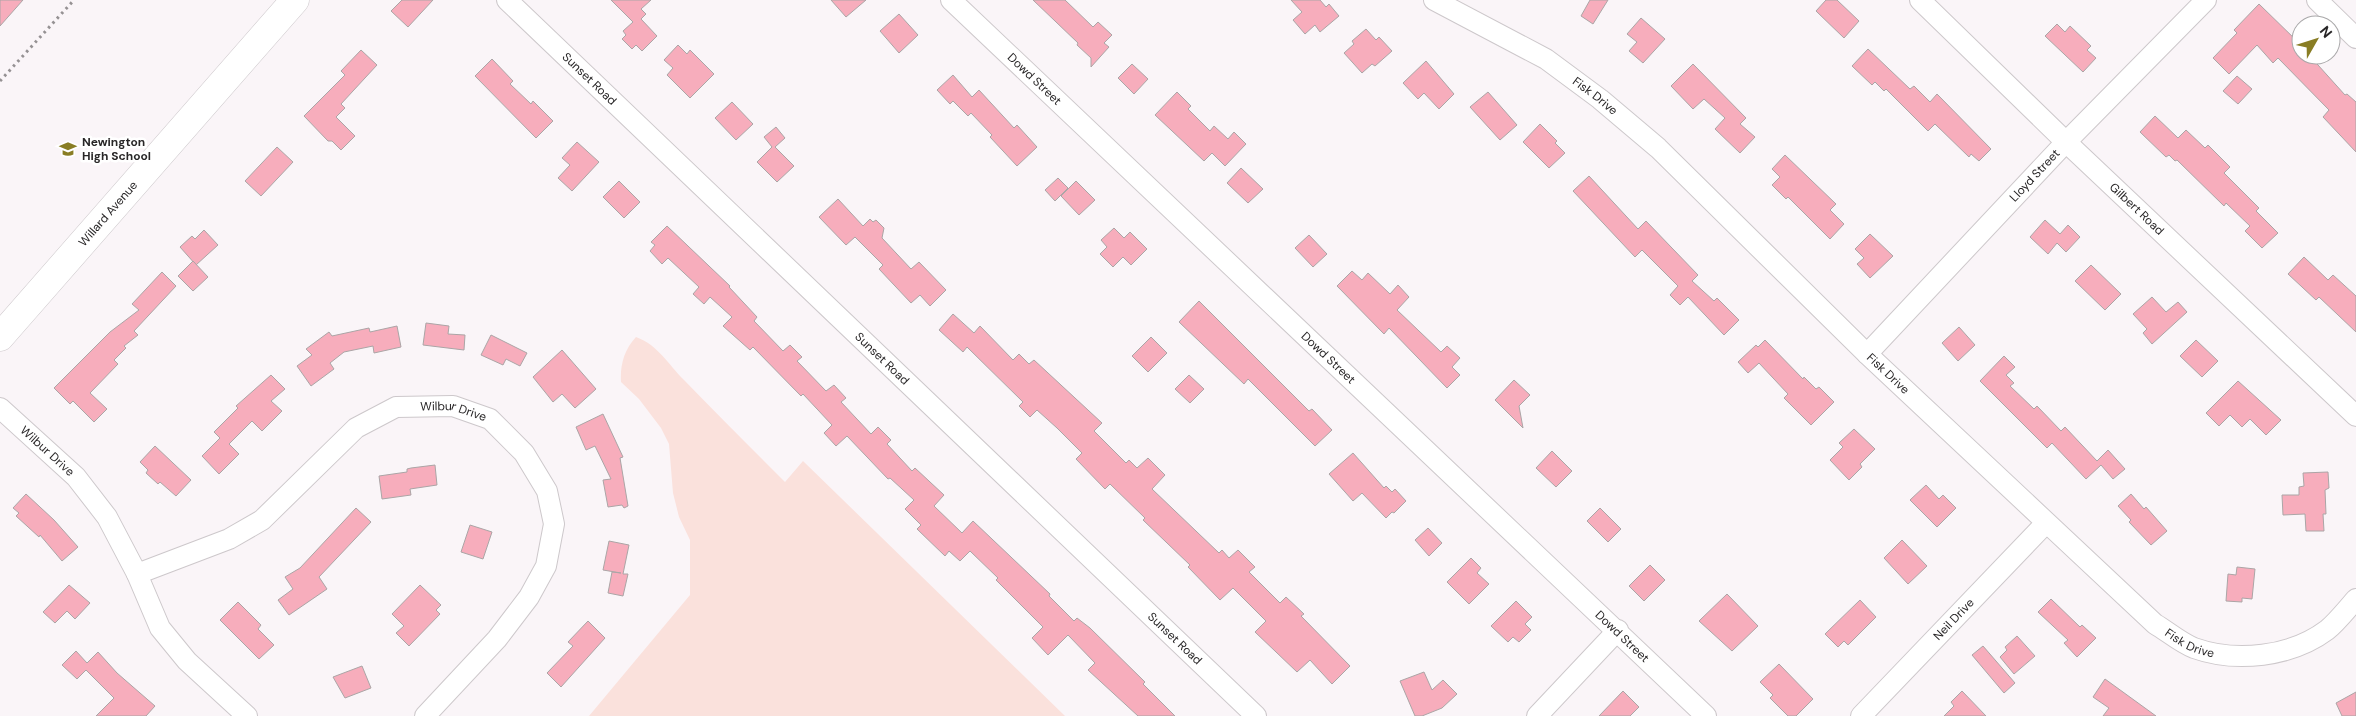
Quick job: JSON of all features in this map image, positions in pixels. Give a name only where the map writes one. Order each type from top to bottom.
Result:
[{"type":"main road","name":"Willard Avenue","points":[[0,337],[263,38],[288,2]]},
{"type":"street","name":"Sunset Road","points":[[507,0],[1256,716]]},
{"type":"street","name":"Dowd Street","points":[[951,0],[1618,630],[1706,716]]},
{"type":"street","name":"Fisk Drive","points":[[1434,0],[1546,59],[1600,99],[1658,148],[1867,354],[2155,624],[2194,648],[2233,657],[2265,654],[2291,649],[2326,630],[2356,599]]},
{"type":"street","name":"Gilbert Road","points":[[1920,0],[2066,142],[2356,416]]},
{"type":"street","name":"Lloyd Street","points":[[1867,354],[2066,142],[2206,0]]},
{"type":"street","points":[[2317,0],[2356,38]]},
{"type":"street","name":"Wilbur Drive","points":[[137,574],[229,539],[262,520],[356,428],[396,407],[453,406],[490,419],[524,453],[547,491],[554,524],[546,566],[529,597],[497,639],[425,716]]},
{"type":"street","name":"Wilbur Drive","points":[[0,408],[76,477],[107,518],[137,574],[160,628],[187,661],[247,716]]},
{"type":"street","name":"Neil Drive","points":[[1861,716],[2046,523]]},
{"type":"street","points":[[1537,716],[1618,630]]},
{"type":"path","points":[[0,81],[74,0]]},
{"type":"shaded area","points":[[636,337],[644,340],[657,350],[684,380],[785,482],[803,461],[1065,716],[589,716],[690,595],[690,540],[679,517],[673,493],[669,444],[661,428],[639,399],[621,382],[624,358],[628,347]]},
{"type":"building","points":[[0,0],[23,0],[0,26]]},
{"type":"building","points":[[402,0],[433,0],[408,27],[391,11]]},
{"type":"building","points":[[611,0],[651,0],[641,9],[646,14],[641,19],[657,36],[642,51],[636,45],[632,49],[622,39],[626,35],[623,31],[633,22]]},
{"type":"building","points":[[831,0],[866,0],[846,17]]},
{"type":"building","points":[[1033,0],[1065,0],[1093,27],[1098,22],[1112,35],[1104,43],[1109,47],[1091,67],[1091,58]]},
{"type":"building","points":[[1291,0],[1320,0],[1326,7],[1329,4],[1339,16],[1320,32],[1315,25],[1305,34],[1293,20],[1302,12]]},
{"type":"building","points":[[1590,0],[1608,0],[1593,24],[1581,16]]},
{"type":"building","points":[[1826,0],[1837,0],[1859,21],[1844,38],[1816,11]]},
{"type":"building","points":[[2259,4],[2291,35],[2291,65],[2318,65],[2345,95],[2347,94],[2356,102],[2356,152],[2323,117],[2329,110],[2278,58],[2273,63],[2257,45],[2229,74],[2213,58],[2237,33],[2234,30]]},
{"type":"building","points":[[899,14],[918,35],[899,53],[880,31]]},
{"type":"building","points":[[1641,18],[1665,39],[1643,63],[1629,51],[1637,42],[1627,34]]},
{"type":"building","points":[[2057,24],[2065,32],[2070,26],[2091,46],[2087,50],[2096,58],[2083,72],[2045,36]]},
{"type":"building","points":[[1366,29],[1376,40],[1379,37],[1392,51],[1375,66],[1372,64],[1362,73],[1344,53],[1354,44],[1352,41]]},
{"type":"building","points":[[678,45],[687,54],[690,50],[714,74],[690,98],[667,75],[673,68],[664,60]]},
{"type":"building","points":[[1868,49],[1910,89],[1914,86],[1930,102],[1937,94],[1991,149],[1979,161],[1971,154],[1969,157],[1935,124],[1928,131],[1886,89],[1884,91],[1875,82],[1872,85],[1852,66]]},
{"type":"building","points":[[361,50],[377,65],[341,104],[345,108],[336,117],[355,136],[341,150],[332,141],[328,141],[304,116],[345,75],[341,71]]},
{"type":"building","points":[[492,59],[513,81],[510,84],[531,104],[533,101],[553,121],[536,138],[475,76]]},
{"type":"building","points":[[1426,61],[1454,94],[1439,109],[1424,93],[1418,99],[1403,83]]},
{"type":"building","points":[[1132,64],[1148,79],[1134,94],[1118,78]]},
{"type":"building","points":[[1693,64],[1746,118],[1740,124],[1755,137],[1740,153],[1715,129],[1725,118],[1704,99],[1693,109],[1671,86]]},
{"type":"building","points":[[953,75],[972,97],[979,90],[1014,128],[1017,125],[1037,147],[1017,166],[971,113],[968,116],[953,101],[950,104],[937,90]]},
{"type":"building","points":[[2237,76],[2252,89],[2238,104],[2223,91]]},
{"type":"building","points":[[1177,92],[1191,106],[1188,109],[1210,131],[1214,126],[1228,139],[1234,132],[1246,144],[1225,166],[1212,153],[1204,161],[1155,115]]},
{"type":"building","points":[[1488,92],[1517,125],[1500,140],[1470,107]]},
{"type":"building","points":[[732,102],[753,124],[736,140],[715,118]]},
{"type":"building","points":[[2155,116],[2178,138],[2186,130],[2205,148],[2208,145],[2230,167],[2224,173],[2259,208],[2256,211],[2278,233],[2262,248],[2245,231],[2250,226],[2226,203],[2224,206],[2177,160],[2175,161],[2169,155],[2166,157],[2140,132]]},
{"type":"building","points":[[1540,124],[1557,141],[1555,143],[1565,153],[1549,168],[1523,142]]},
{"type":"building","points":[[776,127],[785,138],[775,147],[794,166],[777,182],[757,162],[772,147],[764,137]]},
{"type":"building","points":[[577,142],[599,162],[572,191],[558,178],[570,165],[562,158]]},
{"type":"building","points":[[277,147],[293,162],[261,196],[245,181]]},
{"type":"building","points":[[1785,155],[1836,204],[1830,210],[1844,224],[1830,239],[1788,197],[1786,199],[1772,185],[1780,177],[1772,169]]},
{"type":"building","points":[[1241,168],[1263,189],[1248,203],[1227,183]]},
{"type":"building","points":[[1589,176],[1638,229],[1646,221],[1698,275],[1692,281],[1714,301],[1717,298],[1739,320],[1724,335],[1688,297],[1680,305],[1670,295],[1678,286],[1642,250],[1635,257],[1573,191]]},
{"type":"building","points":[[1058,178],[1068,188],[1055,201],[1045,190]]},
{"type":"building","points":[[619,181],[640,202],[624,218],[603,197]]},
{"type":"building","points":[[1076,181],[1095,200],[1079,215],[1061,196]]},
{"type":"building","points":[[838,199],[863,226],[870,219],[873,222],[876,220],[884,228],[882,238],[911,269],[919,262],[946,290],[930,306],[920,295],[911,303],[879,269],[883,265],[855,237],[846,245],[819,217]]},
{"type":"building","points":[[2045,220],[2060,234],[2068,225],[2080,237],[2066,252],[2057,243],[2048,254],[2030,237]]},
{"type":"building","points":[[667,226],[730,286],[757,317],[754,321],[783,351],[790,345],[802,357],[797,361],[826,391],[834,385],[846,398],[841,402],[871,434],[878,427],[891,440],[887,444],[912,471],[915,468],[944,495],[934,506],[962,533],[973,521],[1050,594],[1049,596],[1074,621],[1077,618],[1090,628],[1145,682],[1143,684],[1175,716],[1138,716],[1088,670],[1095,663],[1068,635],[1048,655],[1032,638],[1043,627],[970,551],[960,561],[949,551],[945,556],[917,529],[921,525],[905,509],[914,500],[890,478],[888,479],[847,436],[836,446],[824,433],[832,425],[803,394],[801,396],[753,347],[750,350],[723,326],[732,317],[710,297],[704,304],[693,294],[699,287],[668,258],[662,264],[650,251],[655,245],[651,242]]},
{"type":"building","points":[[1114,228],[1124,238],[1130,232],[1147,249],[1131,265],[1123,257],[1113,267],[1100,254],[1107,247],[1101,240]]},
{"type":"building","points":[[204,230],[218,245],[196,265],[180,247],[192,236],[195,239]]},
{"type":"building","points":[[1870,234],[1893,256],[1870,278],[1857,264],[1864,258],[1855,249]]},
{"type":"building","points":[[1309,235],[1327,254],[1313,267],[1295,248]]},
{"type":"building","points":[[2304,257],[2328,280],[2333,275],[2356,296],[2356,332],[2319,297],[2316,300],[2288,274]]},
{"type":"building","points":[[193,261],[208,277],[193,291],[178,276]]},
{"type":"building","points":[[2091,265],[2121,294],[2105,310],[2075,281]]},
{"type":"building","points":[[1352,271],[1362,280],[1368,273],[1390,294],[1398,285],[1409,297],[1397,310],[1441,352],[1447,346],[1460,358],[1452,367],[1460,375],[1447,388],[1389,328],[1384,334],[1337,286]]},
{"type":"building","points":[[162,272],[176,286],[134,331],[138,335],[124,346],[126,348],[114,360],[118,364],[90,393],[107,409],[94,422],[73,401],[70,404],[54,388],[110,332],[139,310],[132,304]]},
{"type":"building","points":[[2152,297],[2166,312],[2178,302],[2187,312],[2152,344],[2143,333],[2147,329],[2133,314]]},
{"type":"building","points":[[1199,301],[1309,411],[1312,409],[1332,430],[1315,446],[1248,379],[1244,384],[1179,322]]},
{"type":"building","points":[[953,314],[974,333],[980,326],[1013,360],[1019,354],[1029,364],[1034,360],[1102,423],[1094,431],[1126,463],[1129,460],[1137,468],[1148,458],[1165,475],[1152,489],[1219,553],[1222,550],[1229,558],[1238,550],[1255,567],[1249,572],[1280,603],[1286,597],[1304,614],[1301,616],[1350,666],[1332,684],[1310,660],[1297,672],[1255,632],[1266,621],[1233,588],[1220,600],[1188,567],[1190,565],[1143,520],[1145,518],[1110,484],[1105,489],[1076,459],[1082,453],[1057,428],[1037,410],[1030,417],[1019,406],[1023,402],[967,347],[963,352],[939,330]]},
{"type":"building","points":[[426,323],[449,326],[448,334],[465,335],[464,350],[423,345]]},
{"type":"building","points":[[397,326],[401,347],[374,353],[373,346],[344,352],[330,363],[334,369],[311,386],[297,366],[312,355],[306,349],[329,332],[332,336],[369,328],[370,332]]},
{"type":"building","points":[[1959,327],[1975,345],[1958,361],[1942,343]]},
{"type":"building","points":[[491,335],[527,353],[520,366],[506,359],[503,365],[481,355]]},
{"type":"building","points":[[1151,337],[1167,353],[1148,372],[1132,356]]},
{"type":"building","points":[[1765,340],[1803,379],[1804,377],[1816,389],[1819,387],[1834,402],[1811,425],[1784,398],[1788,394],[1759,363],[1748,373],[1738,362],[1756,345],[1758,347]]},
{"type":"building","points":[[2196,340],[2218,361],[2202,377],[2180,356]]},
{"type":"building","points":[[562,350],[596,389],[575,408],[562,394],[553,402],[533,377]]},
{"type":"building","points":[[2004,356],[2015,367],[2006,375],[2014,383],[2010,386],[2034,409],[2037,406],[2061,431],[2065,427],[2097,461],[2108,450],[2125,469],[2113,479],[2101,465],[2086,479],[2052,443],[2047,448],[1980,381]]},
{"type":"building","points":[[271,375],[285,389],[271,401],[282,411],[262,431],[252,421],[229,444],[239,454],[219,474],[202,456],[220,438],[214,432],[238,408],[236,406]]},
{"type":"building","points":[[1189,375],[1204,389],[1190,403],[1175,389]]},
{"type":"building","points":[[1514,380],[1530,395],[1519,406],[1523,428],[1495,400]]},
{"type":"building","points":[[2238,381],[2281,420],[2266,435],[2250,419],[2242,427],[2230,415],[2219,426],[2206,413]]},
{"type":"building","points":[[603,414],[623,457],[620,458],[628,506],[624,508],[622,505],[608,507],[603,480],[611,479],[595,446],[586,450],[576,427]]},
{"type":"building","points":[[1854,429],[1875,449],[1860,464],[1862,467],[1849,480],[1830,460],[1843,447],[1839,443]]},
{"type":"building","points":[[155,446],[191,480],[176,496],[146,473],[148,470],[140,462]]},
{"type":"building","points":[[1552,451],[1572,471],[1556,487],[1536,468]]},
{"type":"building","points":[[1353,453],[1384,488],[1386,486],[1392,492],[1395,489],[1406,501],[1386,518],[1362,493],[1353,501],[1329,474]]},
{"type":"building","points":[[435,465],[437,485],[410,489],[411,495],[382,499],[379,476],[407,472],[407,469],[411,468]]},
{"type":"building","points":[[2328,472],[2329,488],[2325,490],[2326,514],[2323,514],[2324,531],[2306,531],[2305,514],[2283,515],[2282,495],[2299,495],[2299,487],[2304,486],[2303,473]]},
{"type":"building","points":[[1926,485],[1939,499],[1943,495],[1956,508],[1937,527],[1910,500]]},
{"type":"building","points":[[26,494],[54,520],[78,547],[62,561],[40,535],[39,537],[16,516],[19,513],[13,508]]},
{"type":"building","points":[[2131,494],[2144,509],[2146,507],[2167,531],[2151,545],[2129,522],[2131,520],[2118,506]]},
{"type":"building","points":[[356,508],[371,522],[319,577],[327,589],[289,615],[278,600],[293,589],[285,577],[300,568]]},
{"type":"building","points":[[1600,508],[1621,529],[1608,542],[1587,521]]},
{"type":"building","points":[[470,525],[492,532],[483,559],[461,552]]},
{"type":"building","points":[[1428,528],[1442,543],[1429,556],[1415,540]]},
{"type":"building","points":[[1902,540],[1927,566],[1908,584],[1884,558]]},
{"type":"building","points":[[609,541],[629,545],[623,574],[628,574],[623,596],[608,593],[612,572],[621,573],[603,570]]},
{"type":"building","points":[[1471,558],[1481,568],[1477,573],[1489,584],[1469,604],[1447,582]]},
{"type":"building","points":[[1650,565],[1665,580],[1644,601],[1629,586]]},
{"type":"building","points":[[2237,567],[2255,569],[2252,599],[2242,598],[2242,602],[2226,601],[2228,574],[2236,575]]},
{"type":"building","points":[[69,585],[90,603],[75,619],[67,611],[55,623],[43,612]]},
{"type":"building","points":[[420,585],[441,605],[436,610],[440,614],[409,646],[396,633],[404,626],[392,614]]},
{"type":"building","points":[[1727,594],[1758,626],[1732,651],[1699,621]]},
{"type":"building","points":[[2051,599],[2080,627],[2082,625],[2096,638],[2077,657],[2064,643],[2068,640],[2038,612]]},
{"type":"building","points":[[1860,600],[1876,617],[1848,645],[1844,641],[1838,647],[1825,634]]},
{"type":"building","points":[[1516,601],[1532,617],[1525,624],[1531,630],[1519,642],[1513,637],[1508,642],[1491,626]]},
{"type":"building","points":[[238,602],[261,625],[258,629],[274,645],[259,659],[220,620]]},
{"type":"building","points":[[588,621],[605,638],[561,687],[547,673],[573,646],[568,642]]},
{"type":"building","points":[[2017,636],[2035,656],[2014,674],[2000,657],[2007,650],[2005,647]]},
{"type":"building","points":[[1983,646],[2015,683],[2004,693],[1972,655]]},
{"type":"building","points":[[76,651],[87,663],[98,652],[117,673],[155,706],[146,716],[96,716],[114,698],[86,670],[77,679],[62,665]]},
{"type":"building","points":[[1779,664],[1813,699],[1796,716],[1788,716],[1770,698],[1773,695],[1760,682]]},
{"type":"building","points":[[362,666],[371,688],[345,698],[333,677]]},
{"type":"building","points":[[1424,672],[1432,690],[1443,680],[1457,694],[1442,708],[1422,716],[1415,716],[1400,681]]},
{"type":"building","points":[[2105,679],[2156,716],[2103,716],[2109,708],[2093,697]]},
{"type":"building","points":[[1623,691],[1639,707],[1630,716],[1599,716]]},
{"type":"building","points":[[1962,691],[1986,716],[1944,716],[1954,706],[1951,702]]},
{"type":"building","points":[[2356,692],[2356,716],[2342,716],[2336,703]]},
{"type":"place","name":"Newington High School","points":[[68,149]]}]
